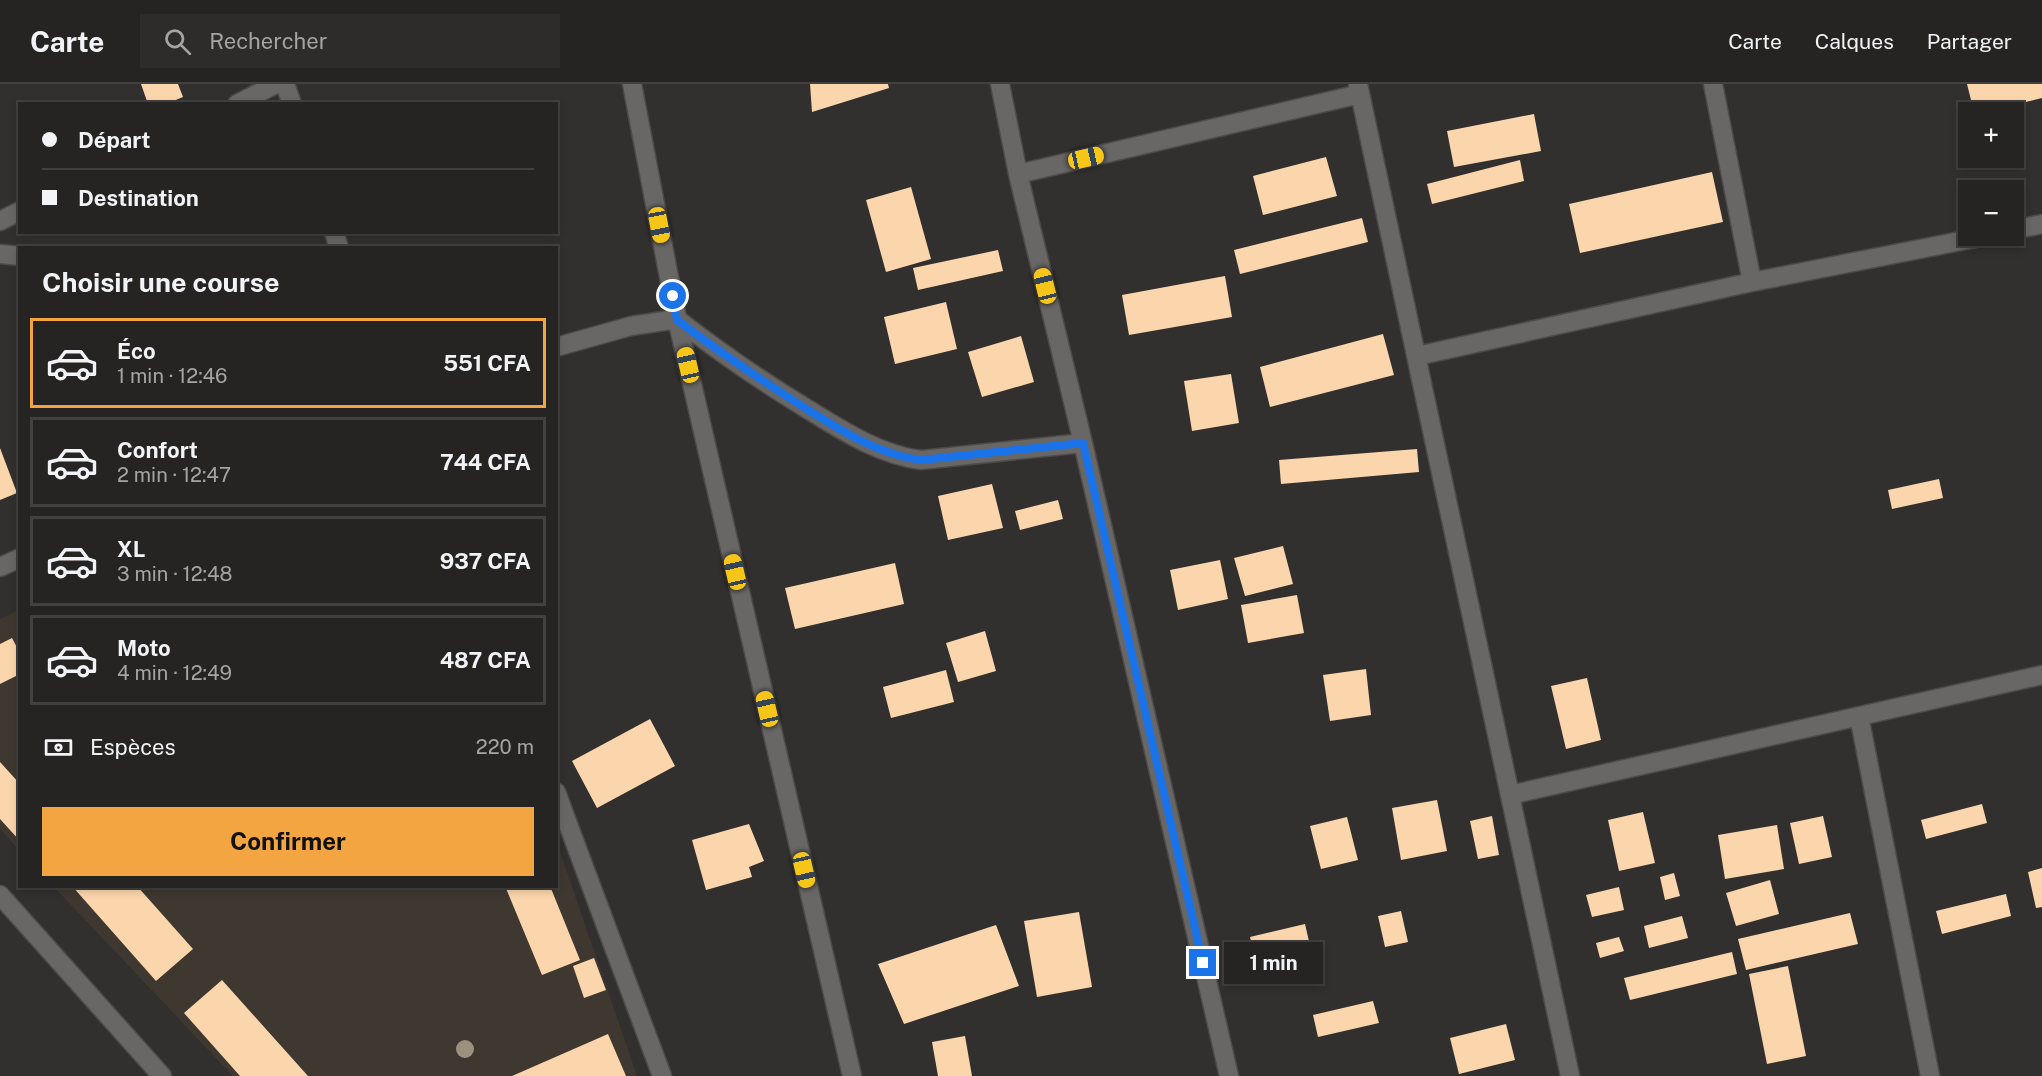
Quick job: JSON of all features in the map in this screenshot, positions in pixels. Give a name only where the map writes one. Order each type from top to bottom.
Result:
[{"type":"street","points":[[241,102],[276,84]]},
{"type":"street","points":[[285,84],[291,102]]},
{"type":"street","points":[[632,84],[677,320],[852,1076]]},
{"type":"street","points":[[1000,84],[1018,174],[1083,443],[1229,1076]]},
{"type":"street","points":[[1713,84],[1752,282]]},
{"type":"street","points":[[1018,174],[1359,89],[1570,1076]]},
{"type":"street","points":[[0,220],[18,212]]},
{"type":"street","points":[[2024,228],[2042,224]]},
{"type":"street","points":[[1417,356],[1752,282],[1958,242]]},
{"type":"street","points":[[0,254],[18,256]]},
{"type":"street","points":[[558,346],[631,326],[677,320],[772,387],[846,433],[901,458],[921,460],[1083,443]]},
{"type":"street","points":[[0,567],[18,559]]},
{"type":"street","points":[[1510,795],[2042,675]]},
{"type":"street","points":[[1859,716],[1930,1076]]},
{"type":"street","points":[[558,797],[662,1076]]},
{"type":"street","points":[[0,895],[162,1076]]},
{"type":"shaded area","points":[[18,610],[18,849],[0,829],[0,619]]},
{"type":"shaded area","points":[[558,846],[637,1076],[233,1076],[55,888],[558,888]]},
{"type":"building","points":[[141,84],[178,84],[183,97],[171,102],[147,102]]},
{"type":"building","points":[[810,84],[888,84],[889,88],[812,112]]},
{"type":"building","points":[[1967,84],[2042,84],[2042,98],[2024,102],[1972,102]]},
{"type":"building","points":[[1534,114],[1541,151],[1454,167],[1447,131]]},
{"type":"building","points":[[1326,157],[1337,196],[1263,215],[1253,176]]},
{"type":"building","points":[[1520,160],[1524,181],[1432,204],[1427,184]]},
{"type":"building","points":[[1712,172],[1723,222],[1580,253],[1569,204]]},
{"type":"building","points":[[911,187],[931,259],[886,272],[866,200]]},
{"type":"building","points":[[1362,218],[1368,242],[1240,274],[1234,250]]},
{"type":"building","points":[[998,250],[1003,271],[918,290],[913,268]]},
{"type":"building","points":[[1225,276],[1232,317],[1129,335],[1122,295]]},
{"type":"building","points":[[946,302],[957,349],[895,364],[884,317]]},
{"type":"building","points":[[1383,334],[1394,375],[1270,407],[1260,367]]},
{"type":"building","points":[[1021,336],[1034,382],[982,397],[968,352]]},
{"type":"building","points":[[1231,374],[1239,423],[1192,431],[1184,381]]},
{"type":"building","points":[[0,448],[17,493],[0,500]]},
{"type":"building","points":[[1417,449],[1419,472],[1281,484],[1279,460]]},
{"type":"building","points":[[1939,479],[1943,498],[1892,509],[1888,490]]},
{"type":"building","points":[[992,484],[1003,528],[948,540],[938,496]]},
{"type":"building","points":[[1058,500],[1063,519],[1020,530],[1015,511]]},
{"type":"building","points":[[1283,546],[1293,584],[1245,596],[1234,558]]},
{"type":"building","points":[[1220,560],[1228,599],[1178,610],[1170,570]]},
{"type":"building","points":[[895,563],[904,604],[795,629],[785,588]]},
{"type":"building","points":[[1297,595],[1304,633],[1248,643],[1241,605]]},
{"type":"building","points":[[985,631],[996,671],[958,682],[946,643]]},
{"type":"building","points":[[12,638],[18,649],[18,675],[0,684],[0,644]]},
{"type":"building","points":[[1366,669],[1371,715],[1330,721],[1323,675]]},
{"type":"building","points":[[946,670],[954,702],[891,718],[883,687]]},
{"type":"building","points":[[1587,678],[1601,740],[1566,749],[1551,686]]},
{"type":"building","points":[[650,719],[675,766],[597,808],[572,761]]},
{"type":"building","points":[[0,762],[18,782],[18,839],[0,819]]},
{"type":"building","points":[[1437,800],[1447,851],[1401,860],[1392,808]]},
{"type":"building","points":[[1982,804],[1987,823],[1926,839],[1921,820]]},
{"type":"building","points":[[1643,812],[1655,863],[1619,871],[1608,820]]},
{"type":"building","points":[[1492,816],[1499,855],[1478,859],[1470,821]]},
{"type":"building","points":[[1823,816],[1832,857],[1799,864],[1790,823]]},
{"type":"building","points":[[1347,817],[1358,860],[1321,869],[1310,826]]},
{"type":"building","points":[[749,824],[764,861],[749,867],[752,877],[706,890],[692,840]]},
{"type":"building","points":[[1777,825],[1784,869],[1725,879],[1718,835]]},
{"type":"building","points":[[2042,868],[2042,907],[2036,908],[2028,872]]},
{"type":"building","points":[[1674,873],[1680,896],[1665,900],[1660,877]]},
{"type":"building","points":[[1770,880],[1779,914],[1736,926],[1726,893]]},
{"type":"building","points":[[1619,887],[1624,910],[1592,917],[1586,895]]},
{"type":"building","points":[[74,888],[139,888],[193,949],[156,981]]},
{"type":"building","points":[[506,888],[551,888],[580,960],[542,975]]},
{"type":"building","points":[[2006,894],[2011,916],[1942,934],[1936,911]]},
{"type":"building","points":[[1401,911],[1408,942],[1385,947],[1378,916]]},
{"type":"building","points":[[1079,912],[1092,987],[1037,997],[1024,921]]},
{"type":"building","points":[[1850,913],[1858,944],[1746,970],[1738,939]]},
{"type":"building","points":[[1682,916],[1688,938],[1649,948],[1644,926]]},
{"type":"building","points":[[1305,924],[1311,950],[1256,963],[1250,937]]},
{"type":"building","points":[[996,925],[1019,986],[904,1024],[878,964]]},
{"type":"building","points":[[1619,937],[1624,951],[1600,958],[1596,943]]},
{"type":"building","points":[[1732,952],[1737,974],[1630,1000],[1624,978]]},
{"type":"building","points":[[594,958],[606,990],[584,998],[573,966]]},
{"type":"building","points":[[1788,966],[1806,1056],[1767,1064],[1749,974]]},
{"type":"building","points":[[222,980],[308,1076],[240,1076],[184,1013]]},
{"type":"building","points":[[1373,1001],[1379,1023],[1318,1037],[1313,1015]]},
{"type":"building","points":[[1506,1024],[1515,1060],[1459,1074],[1450,1038]]},
{"type":"building","points":[[608,1034],[626,1076],[512,1076]]},
{"type":"building","points":[[965,1036],[972,1076],[938,1076],[932,1042]]},
{"type":"route","points":[[673,296],[677,320],[705,341],[772,387],[846,433],[901,458],[921,460],[1083,443],[1203,963]]}]
